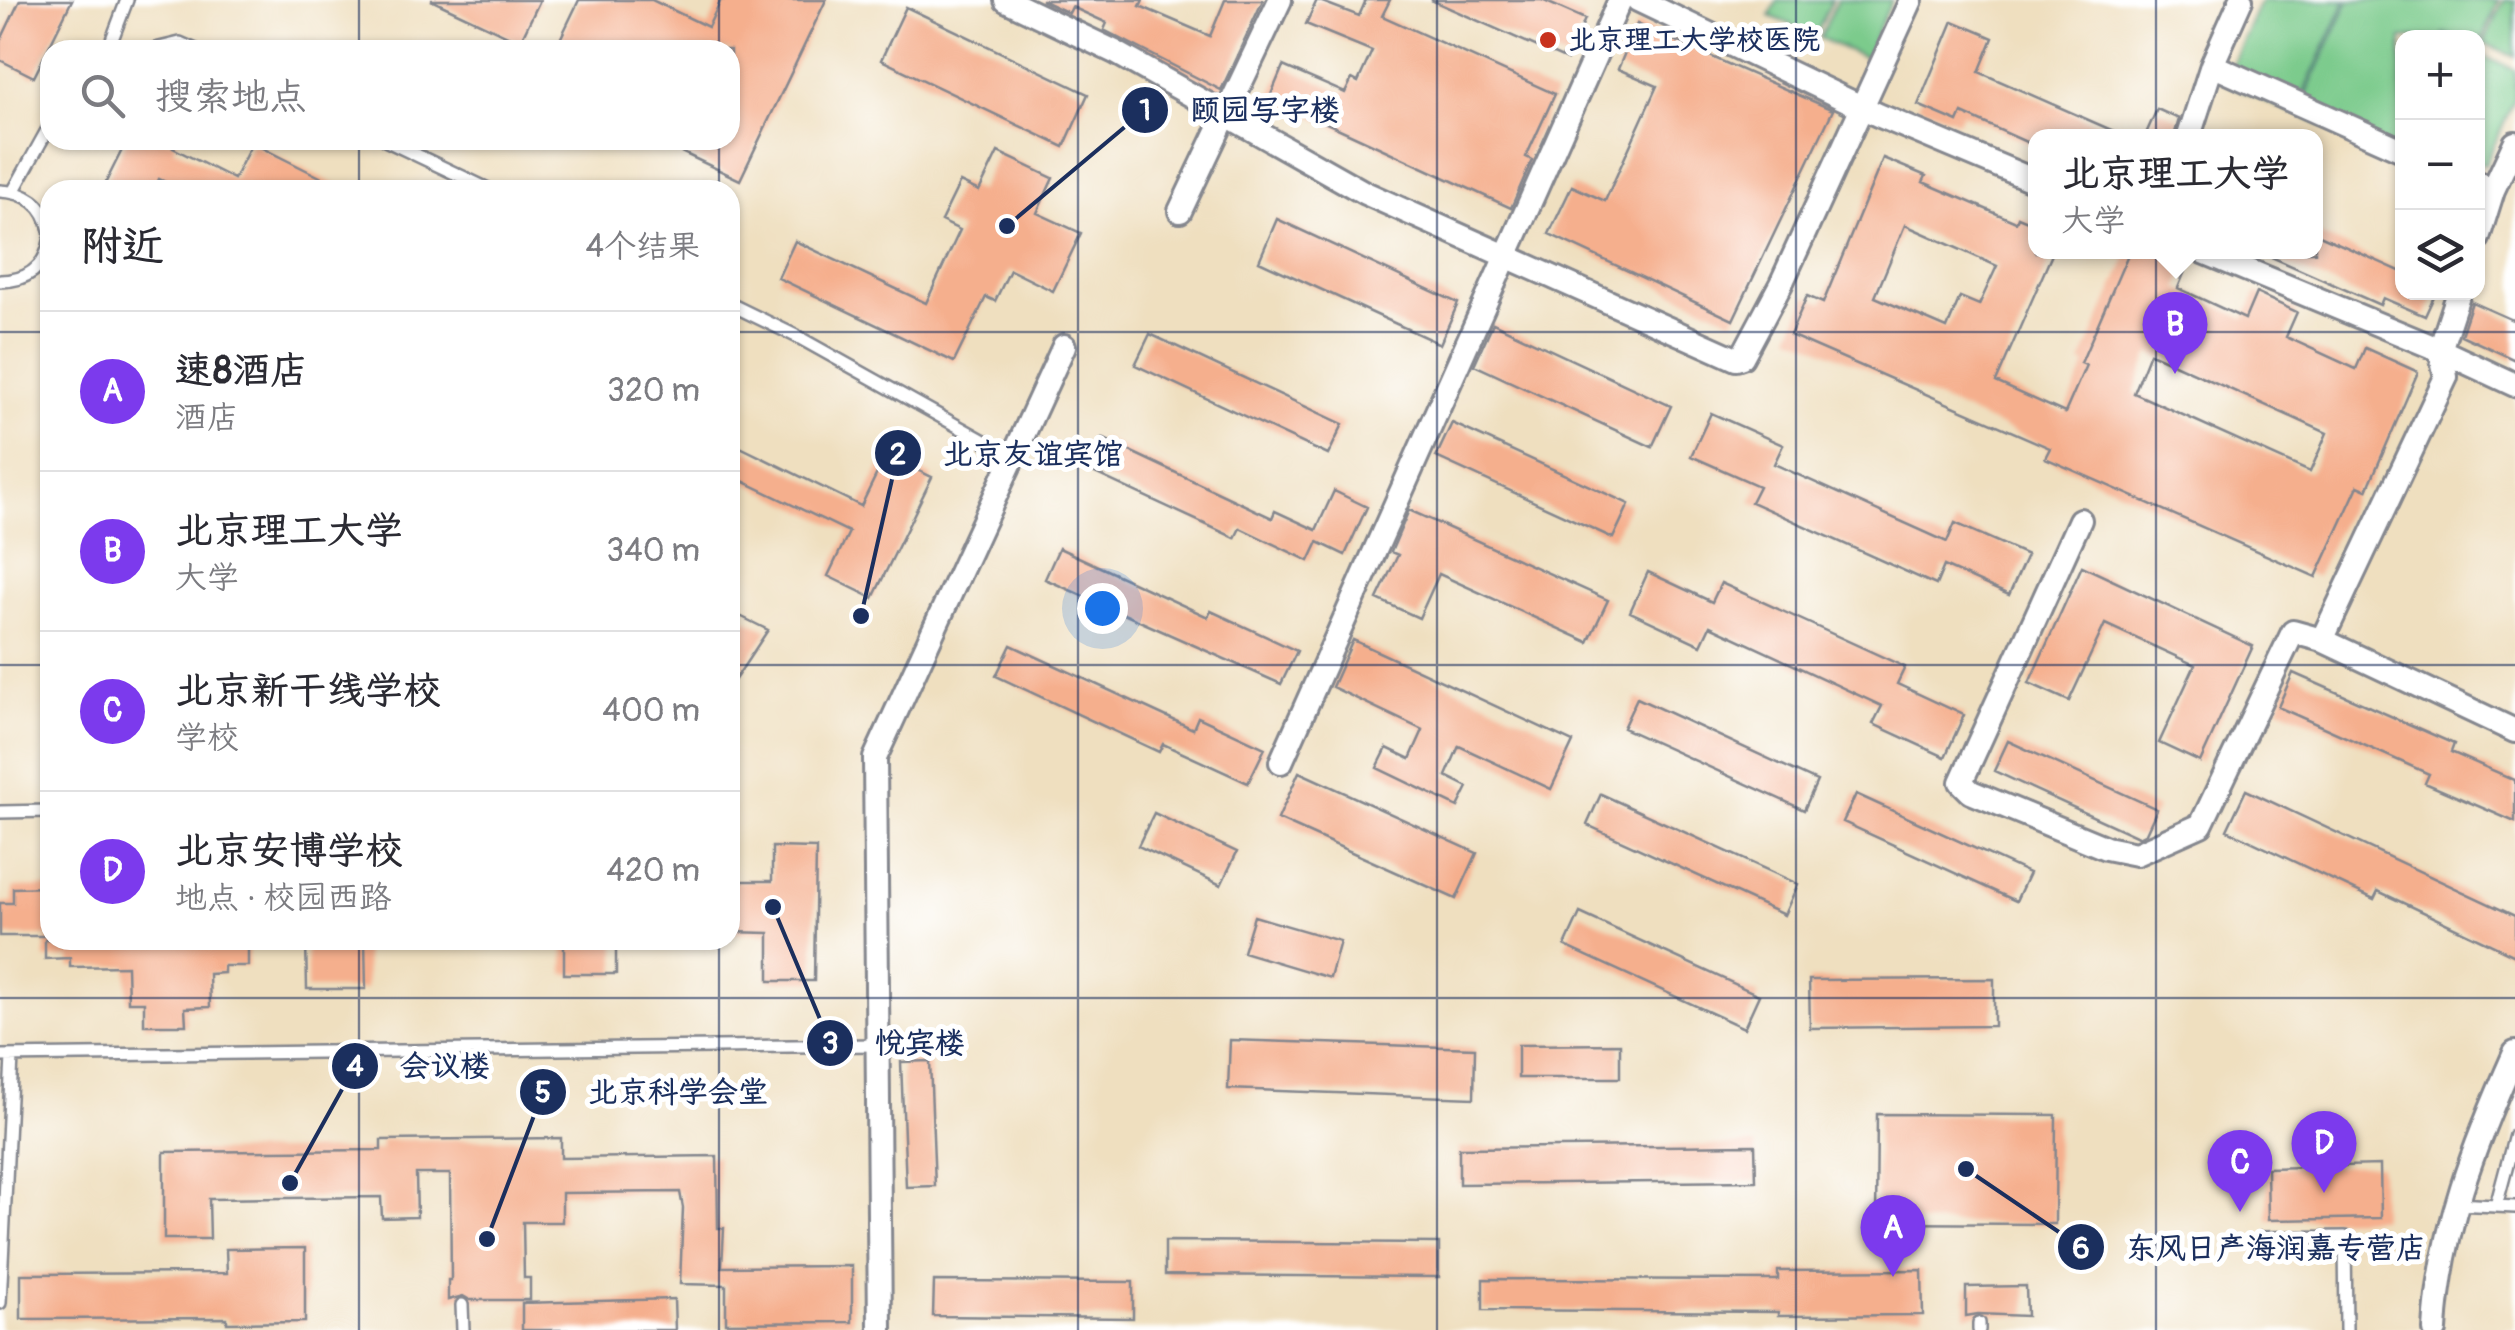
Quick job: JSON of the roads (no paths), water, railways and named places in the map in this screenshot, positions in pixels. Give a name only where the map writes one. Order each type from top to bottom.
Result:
[{"type":"street","points":[[1006,0],[1115,52],[1365,193],[1736,359],[1742,357],[1781,284],[1911,0]]},
{"type":"street","points":[[1180,211],[1280,0]]},
{"type":"street","points":[[1281,762],[1620,0]]},
{"type":"street","points":[[1638,0],[1862,107],[2028,178]]},
{"type":"street","points":[[2191,129],[2212,65],[2241,0]]},
{"type":"street","points":[[2212,65],[2395,147]]},
{"type":"street","points":[[2486,186],[2515,144]]},
{"type":"street","points":[[2221,259],[2515,385]]},
{"type":"street","points":[[2322,640],[2446,376],[2440,350],[2456,300]]},
{"type":"street","points":[[880,1330],[875,758],[1064,346]]},
{"type":"street","points":[[2080,520],[1961,782],[1971,792],[2106,848],[2136,854],[2201,825],[2294,632],[2322,640],[2515,731]]},
{"type":"street","points":[[2436,1330],[2438,1280],[2456,1204],[2480,1131],[2514,1057]]},
{"type":"lane","points":[[112,40],[126,0]]},
{"type":"lane","points":[[40,140],[6,192],[40,207]]},
{"type":"lane","points":[[406,150],[469,180]]},
{"type":"lane","points":[[0,281],[14,280],[40,265]]},
{"type":"lane","points":[[740,309],[798,337],[1013,458]]},
{"type":"lane","points":[[0,812],[40,811]]},
{"type":"lane","points":[[0,1303],[6,1056],[877,1045]]},
{"type":"lane","points":[[2496,1206],[2515,1135]]},
{"type":"lane","points":[[2456,1204],[2515,1206]]},
{"type":"lane","points":[[2262,1238],[2345,1238],[2346,1330]]},
{"type":"lane","points":[[462,1305],[463,1330]]},
{"type":"place","name":"北京理工大学校医院","points":[[1548,40]]},
{"type":"place","name":"颐园写字楼","points":[[1007,226]]},
{"type":"place","name":"北京理工大学","points":[[2175,374]]},
{"type":"place","name":"北京友谊宾馆","points":[[861,616]]},
{"type":"place","name":"悅宾楼","points":[[773,907]]},
{"type":"place","name":"东风日产海润嘉专营店","points":[[1966,1169]]},
{"type":"place","name":"会议楼","points":[[290,1183]]},
{"type":"place","name":"北京安博学校","points":[[2324,1193]]},
{"type":"place","name":"北京新干线学校","points":[[2240,1212]]},
{"type":"place","name":"北京科学会堂","points":[[487,1239]]},
{"type":"place","name":"速8酒店","points":[[1893,1277]]}]
